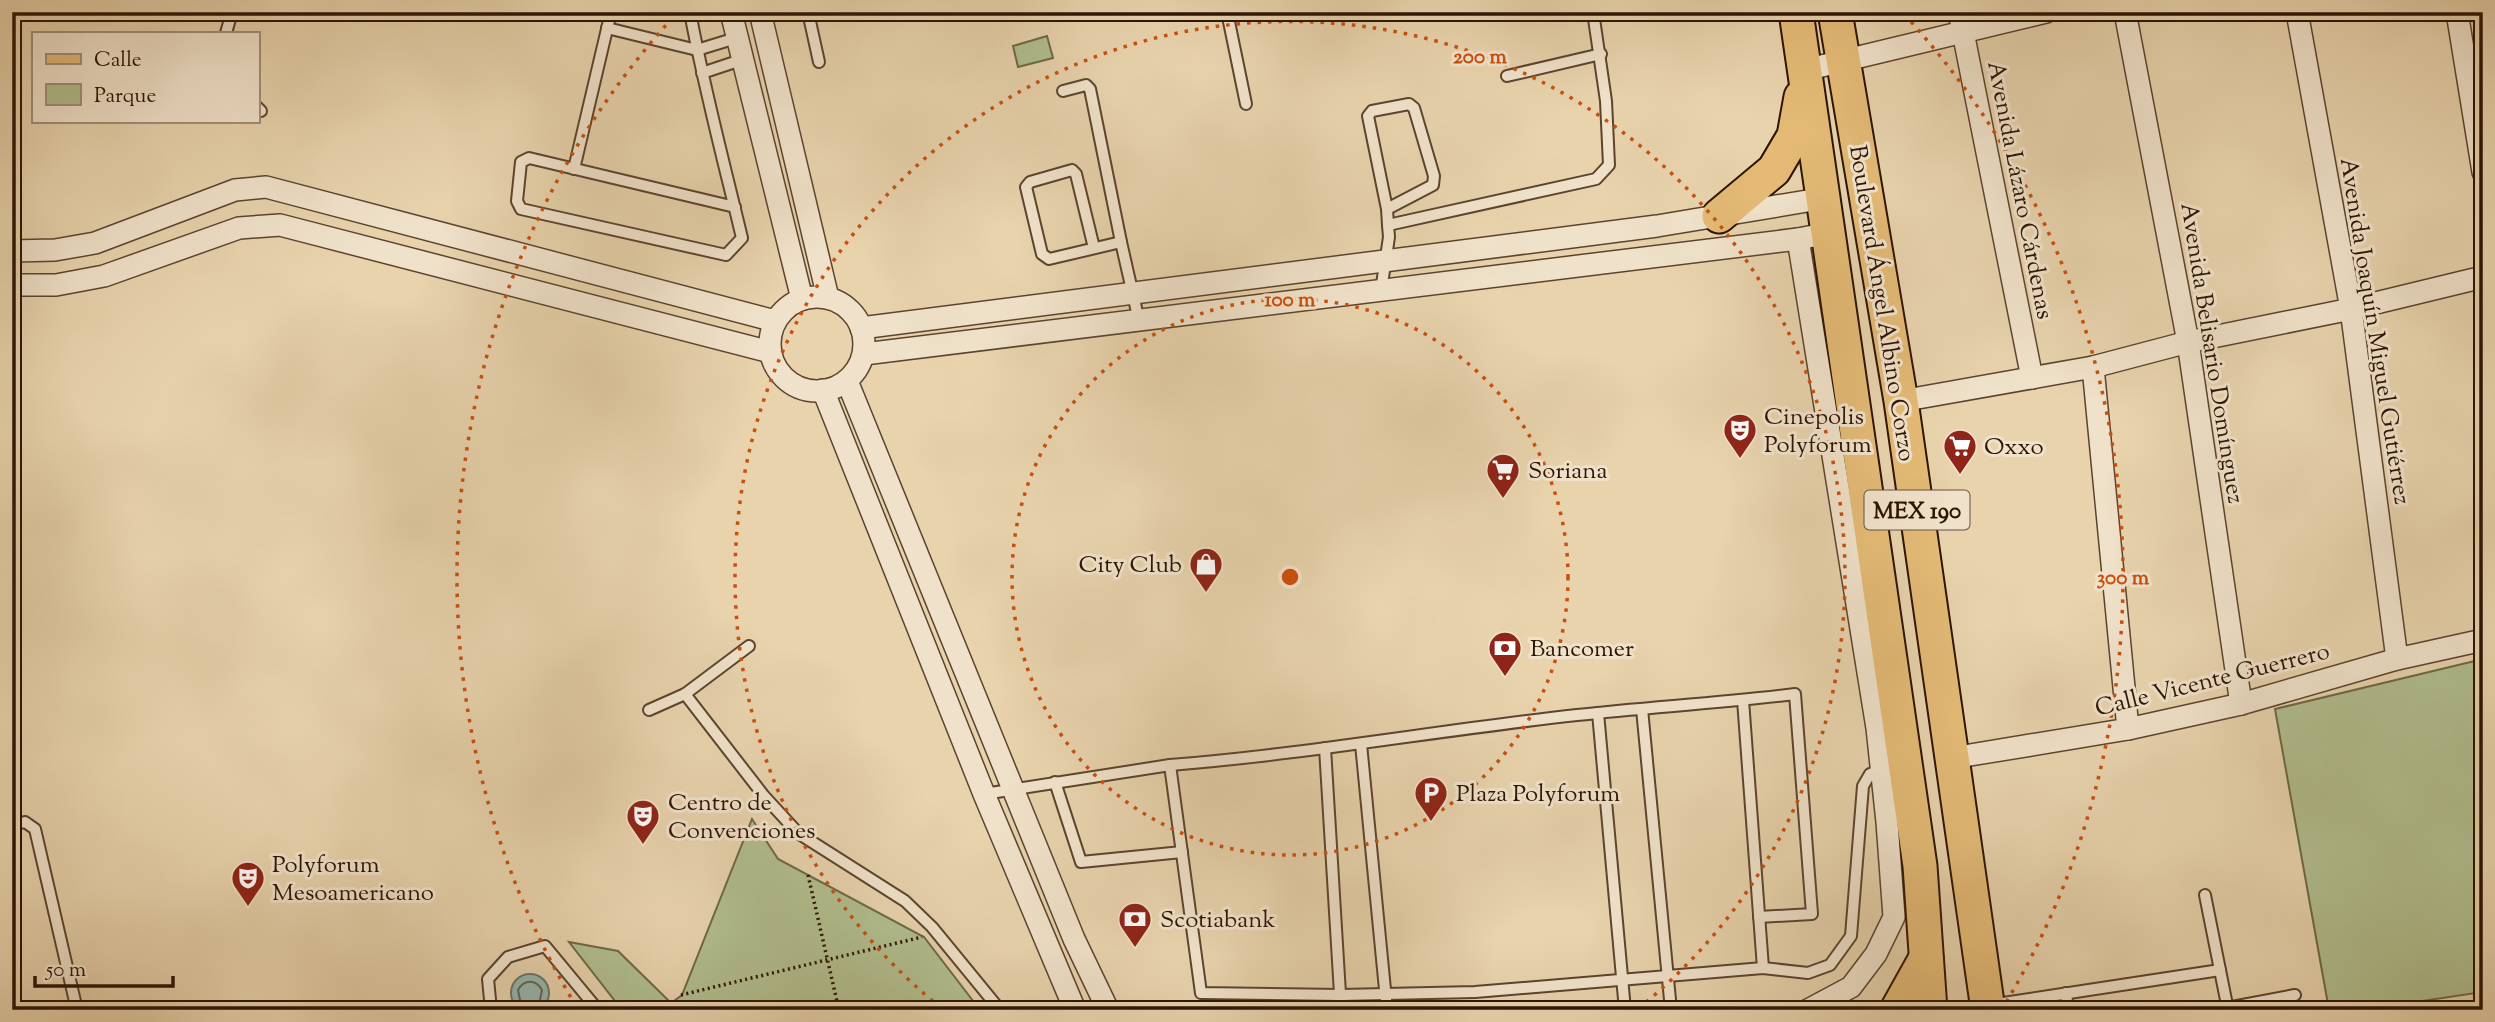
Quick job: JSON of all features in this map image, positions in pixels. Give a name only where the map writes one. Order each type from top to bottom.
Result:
[{"type":"main road","name":"Boulevard Ángel Albino Corzo","points":[[1797,12],[1825,198],[1813,236],[1852,406],[1917,845],[1930,1010]]},
{"type":"main road","name":"Boulevard Ángel Albino Corzo","points":[[1835,12],[1901,401],[1988,1008]]},
{"type":"main road","points":[[1719,216],[1774,170],[1794,136],[1805,70]]},
{"type":"main road","points":[[1839,488],[1847,470],[1843,425],[1852,406]]},
{"type":"main road","points":[[1882,769],[1897,787],[1908,829],[1917,845]]},
{"type":"main road","points":[[1897,1010],[1926,958]]},
{"type":"street","points":[[731,12],[802,299]]},
{"type":"street","points":[[760,12],[828,298]]},
{"type":"street","points":[[1805,70],[1842,61],[1961,22],[2046,12]]},
{"type":"street","name":"Avenida Belisario Domínguez","points":[[2125,12],[2188,342],[2241,704]]},
{"type":"street","name":"Avenida Joaquín Miguel Gutiérrez","points":[[2297,12],[2351,309],[2397,659]]},
{"type":"street","points":[[2457,12],[2483,172]]},
{"type":"street","name":"Avenida Lázaro Cárdenas","points":[[1961,22],[2032,378]]},
{"type":"street","points":[[12,251],[55,250],[95,243],[235,190],[266,187],[775,321]]},
{"type":"street","points":[[861,328],[1657,226],[1825,198]]},
{"type":"street","points":[[12,285],[56,285],[104,276],[239,228],[281,225],[771,352]]},
{"type":"street","points":[[863,354],[1813,236],[1839,488],[1882,769],[1894,917],[1876,954],[1851,987],[1808,1010]]},
{"type":"street","points":[[1901,401],[2093,368],[2188,342],[2351,309],[2483,277]]},
{"type":"street","points":[[828,298],[849,309],[861,328],[863,354],[858,369],[847,381],[823,390],[808,391],[791,384],[778,370],[771,352],[770,339],[775,321],[786,309],[802,299],[828,298]]},
{"type":"street","points":[[2093,368],[2128,729]]},
{"type":"street","points":[[847,381],[1074,939],[1108,1010]]},
{"type":"street","points":[[823,390],[984,794],[1075,1010]]},
{"type":"street","name":"Calle Vicente Guerrero","points":[[1952,758],[2128,729],[2241,704],[2397,659],[2483,640]]},
{"type":"lane","points":[[226,32],[232,12]]},
{"type":"lane","points":[[574,169],[611,12]]},
{"type":"lane","points":[[690,12],[702,73],[735,207],[742,238],[726,256],[522,209],[517,201],[522,163],[529,158],[735,207]]},
{"type":"lane","points":[[808,12],[819,62]]},
{"type":"lane","points":[[1227,12],[1246,104]]},
{"type":"lane","points":[[1388,225],[1596,179],[1609,165],[1606,101],[1593,12]]},
{"type":"lane","points":[[607,28],[697,50],[736,38]]},
{"type":"lane","points":[[1507,76],[1601,54]]},
{"type":"lane","points":[[702,73],[741,60]]},
{"type":"lane","points":[[1063,90],[1086,85],[1090,89],[1139,321]]},
{"type":"lane","points":[[1381,291],[1389,237],[1387,209],[1368,116],[1372,111],[1409,104],[1414,108],[1434,176],[1433,185],[1387,209]]},
{"type":"lane","points":[[1094,248],[1076,174],[1072,170],[1030,182],[1026,187],[1042,254],[1049,259],[1121,242]]},
{"type":"lane","points":[[649,710],[685,694],[749,646]]},
{"type":"lane","points":[[685,694],[764,796],[798,833],[905,901],[932,927],[1000,1010]]},
{"type":"lane","points":[[984,794],[1170,765],[1241,760],[1598,713],[1794,694],[1812,914],[1759,917]]},
{"type":"lane","points":[[1743,700],[1763,968]]},
{"type":"lane","points":[[1642,709],[1671,1010]]},
{"type":"lane","points":[[1598,713],[1625,1010]]},
{"type":"lane","points":[[1361,744],[1387,1010]]},
{"type":"lane","points":[[1325,748],[1341,1010]]},
{"type":"lane","points":[[1170,765],[1201,993],[1341,995],[1475,992],[1763,968],[1808,973],[1830,965],[1851,936],[1863,786],[1870,774],[1882,769]]},
{"type":"lane","points":[[1055,782],[1082,862],[1182,852]]},
{"type":"lane","points":[[12,825],[25,822],[35,829],[77,1010]]},
{"type":"lane","points":[[2205,895],[2220,970],[2224,1009],[2295,995]]},
{"type":"lane","points":[[491,1010],[488,979],[508,957],[545,946],[598,1010]]},
{"type":"lane","points":[[1988,1008],[2066,993],[2220,970]]},
{"type":"lane","points":[[2066,993],[2068,1010]]},
{"type":"path","points":[[808,875],[839,1010]]},
{"type":"path","points":[[681,995],[924,937]]},
{"type":"green space","points":[[1047,36],[1053,58],[1018,67],[1013,46]]},
{"type":"green space","points":[[2483,659],[2483,992],[2362,1010],[2329,1010],[2275,709]]},
{"type":"green space","points":[[752,819],[778,859],[924,937],[980,1010],[622,1010],[569,942],[618,951],[671,1003],[682,995]]},
{"type":"water","points":[[530,974],[544,979],[549,993],[544,1007],[530,1012],[516,1007],[511,993],[516,979]]},
{"type":"place","name":"Cinepolis Polyforum","points":[[1740,460]]},
{"type":"place","name":"Oxxo","points":[[1960,476]]},
{"type":"place","name":"Soriana","points":[[1503,500]]},
{"type":"place","name":"City Club","points":[[1206,594]]},
{"type":"place","name":"Bancomer","points":[[1505,678]]},
{"type":"place","name":"Plaza Polyforum","points":[[1431,823]]},
{"type":"place","name":"Centro de Convenciones","points":[[643,846]]},
{"type":"place","name":"Polyforum Mesoamericano","points":[[248,908]]},
{"type":"place","name":"Scotiabank","points":[[1135,949]]}]
